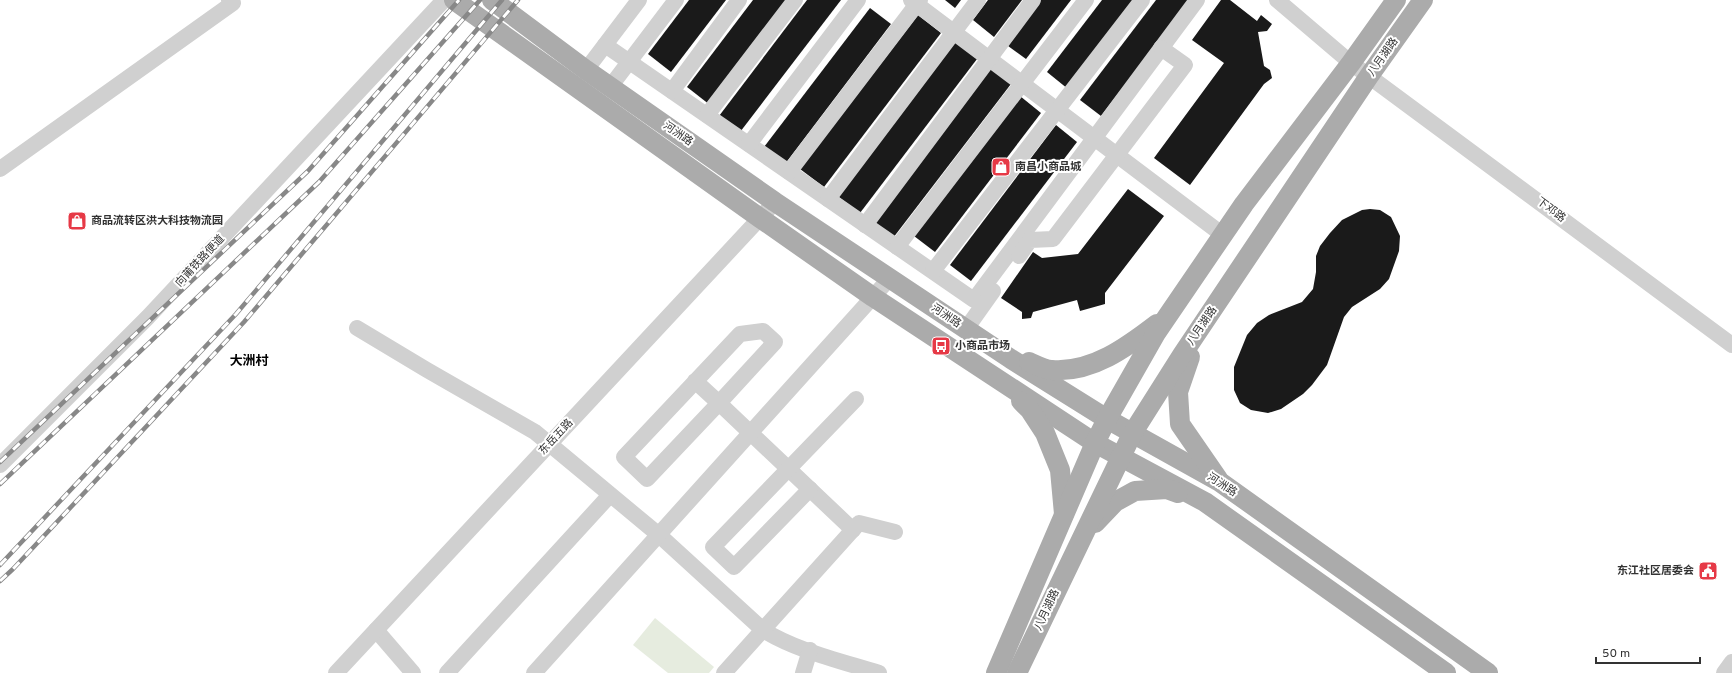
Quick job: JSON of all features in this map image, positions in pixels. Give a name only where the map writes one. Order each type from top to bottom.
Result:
[{"type":"main road","points":[[454,0],[873,297],[1095,443],[1205,502],[1446,673]]},
{"type":"main road","name":"河洲路","points":[[492,0],[586,70],[775,202],[966,329],[1107,419],[1220,482],[1488,673]]},
{"type":"main road","name":"八月湖路","points":[[996,673],[1095,443],[1156,333],[1244,204],[1351,63],[1396,0]]},
{"type":"main road","name":"八月湖路","points":[[1017,673],[1132,434],[1199,330],[1369,76],[1424,0]]},
{"type":"main road","points":[[1003,353],[1052,370],[1087,367],[1128,346],[1167,317]]},
{"type":"main road","points":[[1199,330],[1178,392],[1180,424],[1220,482]]},
{"type":"main road","points":[[1003,382],[1030,410],[1045,433],[1060,470],[1064,516]]},
{"type":"main road","points":[[1082,536],[1115,502],[1135,491],[1168,489],[1205,502]]},
{"type":"street","points":[[0,169],[233,3],[229,0]]},
{"type":"street","name":"向莆铁路便道","points":[[0,465],[148,317],[444,0]]},
{"type":"street","points":[[586,70],[639,0]]},
{"type":"street","points":[[610,87],[676,0]]},
{"type":"street","points":[[672,91],[739,0]]},
{"type":"street","points":[[707,115],[795,0]]},
{"type":"street","points":[[749,144],[858,0]]},
{"type":"street","points":[[828,199],[978,0]]},
{"type":"street","points":[[865,225],[1033,0]]},
{"type":"street","points":[[897,247],[1086,0]]},
{"type":"street","points":[[933,271],[1142,0]]},
{"type":"street","points":[[605,45],[974,300],[1197,0]]},
{"type":"street","name":"下邓路","points":[[1277,0],[1351,63],[1732,345]]},
{"type":"street","points":[[790,172],[916,1],[989,59],[1223,235]]},
{"type":"street","points":[[966,329],[1030,240],[1053,239],[1185,65],[1161,48]]},
{"type":"street","name":"东岳五路","points":[[336,673],[775,202]]},
{"type":"street","points":[[534,673],[890,278]]},
{"type":"street","points":[[357,328],[535,432],[658,535],[763,630],[772,636],[879,673]]},
{"type":"street","points":[[763,331],[775,342],[719,403],[647,479],[624,457],[740,334],[763,331]]},
{"type":"street","points":[[695,381],[853,530]]},
{"type":"street","points":[[810,489],[734,567],[713,547],[856,399]]},
{"type":"street","points":[[447,673],[610,495]]},
{"type":"street","points":[[724,673],[859,523],[895,532]]},
{"type":"street","points":[[376,630],[413,673]]},
{"type":"street","points":[[803,673],[810,650]]},
{"type":"street","points":[[1724,673],[1732,662]]},
{"type":"shaded area","points":[[655,618],[714,667],[709,673],[668,673],[633,645]]},
{"type":"building","points":[[689,0],[726,0],[671,72],[648,54]]},
{"type":"building","points":[[753,0],[790,0],[710,105],[687,87]]},
{"type":"building","points":[[807,0],[841,0],[737,136],[716,120]]},
{"type":"building","points":[[945,0],[961,0],[955,8]]},
{"type":"building","points":[[988,0],[1022,0],[994,37],[973,20]]},
{"type":"building","points":[[1037,0],[1071,0],[1026,59],[1004,43]]},
{"type":"building","points":[[1102,0],[1136,0],[1068,89],[1047,72]]},
{"type":"building","points":[[1156,0],[1190,0],[1101,116],[1080,100]]},
{"type":"building","points":[[1221,0],[1230,0],[1257,21],[1261,15],[1272,24],[1267,31],[1258,32],[1264,66],[1270,70],[1272,78],[1264,84],[1190,185],[1154,158],[1224,63],[1192,40]]},
{"type":"building","points":[[870,8],[891,24],[785,164],[764,147]]},
{"type":"building","points":[[918,15],[941,33],[824,187],[800,169]]},
{"type":"building","points":[[954,41],[977,59],[860,213],[836,195]]},
{"type":"building","points":[[987,66],[1011,84],[893,238],[870,220]]},
{"type":"building","points":[[1020,96],[1041,113],[935,252],[914,236]]},
{"type":"building","points":[[1056,125],[1077,142],[971,281],[950,265]]},
{"type":"building","points":[[1128,189],[1164,216],[1105,293],[1105,304],[1080,311],[1077,300],[1033,312],[1031,318],[1022,319],[1022,312],[1001,298],[1033,252],[1042,258],[1078,254]]},
{"type":"building","points":[[1362,210],[1380,210],[1391,217],[1400,236],[1399,251],[1389,279],[1380,289],[1352,307],[1344,317],[1327,365],[1303,394],[1281,409],[1268,413],[1251,410],[1240,403],[1234,390],[1234,367],[1247,335],[1257,323],[1269,315],[1302,302],[1313,289],[1316,272],[1316,256],[1320,246],[1342,220]]},
{"type":"railway","points":[[0,462],[308,171],[459,0]]},
{"type":"railway","points":[[0,484],[319,182],[480,0]]},
{"type":"railway","points":[[0,565],[236,314],[502,0]]},
{"type":"railway","points":[[0,581],[13,569],[244,322],[518,0]]},
{"type":"place","name":"南昌小商品城","points":[[1001,167]]},
{"type":"place","name":"商品流转区·洪大科技物流园","points":[[77,221]]},
{"type":"place","name":"小商品市场","points":[[941,346]]},
{"type":"place","name":"东江社区居委会","points":[[1708,571]]},
{"type":"district","name":"大洲村","points":[[249,362]]}]
